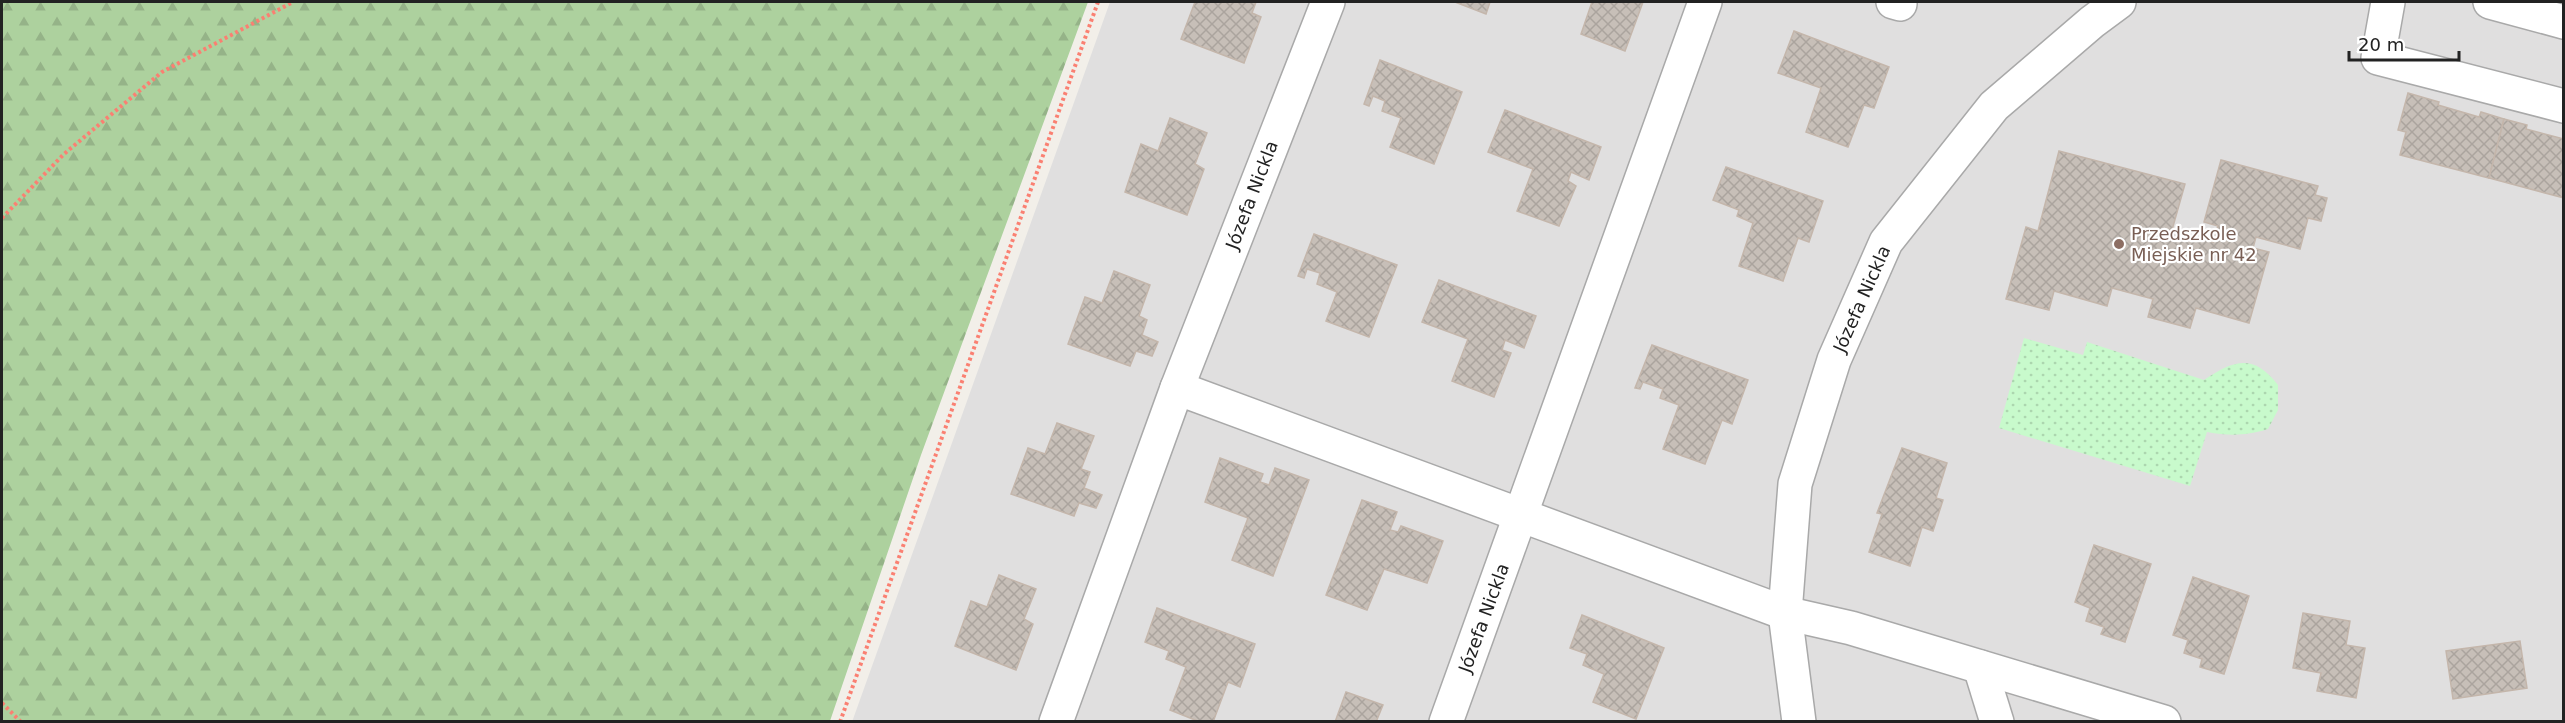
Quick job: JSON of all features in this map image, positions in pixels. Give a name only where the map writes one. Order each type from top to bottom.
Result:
[{"type":"street","name":"Józefa Nickla","points":[[1056,722],[1177,388],[1328,2]]},
{"type":"street","name":"Józefa Nickla","points":[[1446,722],[1705,2]]},
{"type":"street","name":"Józefa Nickla","points":[[1799,722],[1785,613],[1795,484],[1834,360],[1886,242],[1994,106],[2092,22],[2119,2]]},
{"type":"street","points":[[2388,2],[2378,58],[2564,106]]},
{"type":"street","points":[[2490,2],[2564,22]]},
{"type":"street","points":[[1177,388],[1785,613],[1851,628],[2164,722]]},
{"type":"street","points":[[1980,667],[1997,722]]},
{"type":"path","points":[[2,218],[64,154],[162,72],[293,2]]},
{"type":"path","points":[[840,722],[1098,2]]},
{"type":"path","points":[[2,702],[21,722]]},
{"type":"shaded area","points":[[1110,2],[2563,2],[2563,721],[852,722]]},
{"type":"green space","points":[[2,2],[1088,2],[921,455],[830,721],[2,721]]},
{"type":"green space","points":[[2024,338],[2083,355],[2087,342],[2204,380],[2235,364],[2252,364],[2261,368],[2278,385],[2278,410],[2268,429],[2238,435],[2207,432],[2190,486],[1999,428]]},
{"type":"building","points":[[1195,2],[1256,2],[1252,13],[1261,17],[1244,63],[1181,39]]},
{"type":"building","points":[[1455,2],[1490,2],[1486,14]]},
{"type":"building","points":[[1592,2],[1643,2],[1625,51],[1581,34]]},
{"type":"building","points":[[1794,31],[1889,67],[1874,108],[1864,105],[1848,147],[1806,132],[1821,88],[1778,73]]},
{"type":"building","points":[[1380,60],[1462,92],[1434,164],[1390,147],[1401,118],[1382,111],[1385,101],[1373,96],[1369,106],[1364,104]]},
{"type":"building","points":[[2408,93],[2479,117],[2481,112],[2504,119],[2489,178],[2400,155],[2406,132],[2398,130]]},
{"type":"building","points":[[1505,110],[1601,147],[1589,180],[1571,172],[1568,181],[1576,186],[1559,226],[1517,211],[1533,169],[1488,152]]},
{"type":"building","points":[[1170,118],[1207,133],[1195,164],[1204,169],[1187,215],[1125,192],[1141,144],[1158,151]]},
{"type":"building","points":[[2504,119],[2527,125],[2526,129],[2564,139],[2564,198],[2489,178]]},
{"type":"building","points":[[2059,151],[2185,184],[2172,230],[2213,242],[2218,226],[2204,222],[2221,160],[2318,186],[2315,195],[2327,198],[2321,221],[2308,218],[2300,249],[2256,237],[2253,248],[2269,252],[2249,323],[2196,308],[2190,328],[2148,317],[2153,299],[2112,288],[2107,306],[2054,291],[2049,310],[2006,299],[2026,227],[2038,231]]},
{"type":"building","points":[[1726,167],[1823,201],[1809,242],[1798,238],[1783,281],[1739,266],[1753,223],[1737,216],[1739,210],[1713,200]]},
{"type":"building","points":[[1314,234],[1397,265],[1369,337],[1326,321],[1337,292],[1317,284],[1320,273],[1307,269],[1304,278],[1298,276]]},
{"type":"building","points":[[1114,271],[1150,285],[1139,316],[1147,320],[1142,335],[1158,342],[1152,356],[1136,351],[1130,366],[1068,344],[1085,297],[1102,303]]},
{"type":"building","points":[[1439,280],[1536,316],[1524,348],[1505,340],[1502,350],[1511,353],[1494,397],[1452,381],[1468,339],[1422,322]]},
{"type":"building","points":[[1652,345],[1748,380],[1732,424],[1722,420],[1705,464],[1663,449],[1679,405],[1660,398],[1663,389],[1643,382],[1640,389],[1635,388]]},
{"type":"building","points":[[1057,423],[1094,436],[1081,469],[1090,472],[1084,488],[1102,495],[1096,508],[1079,503],[1074,516],[1011,494],[1028,448],[1045,454]]},
{"type":"building","points":[[1902,448],[1947,463],[1936,498],[1943,500],[1933,531],[1922,527],[1910,566],[1869,552],[1882,514],[1877,513]]},
{"type":"building","points":[[1220,458],[1263,474],[1260,482],[1269,485],[1275,468],[1309,480],[1273,576],[1232,560],[1248,518],[1205,502]]},
{"type":"building","points":[[1362,500],[1397,512],[1390,530],[1398,532],[1401,526],[1443,541],[1427,583],[1384,569],[1367,610],[1326,595]]},
{"type":"building","points":[[2094,545],[2151,564],[2125,642],[2101,634],[2104,627],[2086,621],[2090,608],[2075,602]]},
{"type":"building","points":[[999,575],[1036,589],[1024,619],[1033,624],[1016,670],[955,646],[971,601],[987,607]]},
{"type":"building","points":[[2193,577],[2249,596],[2224,674],[2200,667],[2202,659],[2184,653],[2188,640],[2173,635]]},
{"type":"building","points":[[1157,608],[1255,644],[1240,687],[1228,682],[1213,722],[1200,722],[1170,710],[1186,667],[1166,659],[1169,651],[1145,642]]},
{"type":"building","points":[[2303,613],[2350,621],[2346,645],[2365,648],[2356,698],[2317,691],[2321,673],[2293,668]]},
{"type":"building","points":[[1582,615],[1664,648],[1636,719],[1593,702],[1604,674],[1583,665],[1587,654],[1570,648]]},
{"type":"building","points":[[2520,641],[2527,688],[2453,699],[2446,651]]},
{"type":"building","points":[[1346,692],[1383,705],[1376,722],[1335,722]]},
{"type":"place","name":"Przedszkole Miejskie nr 42","points":[[2119,244]]}]
